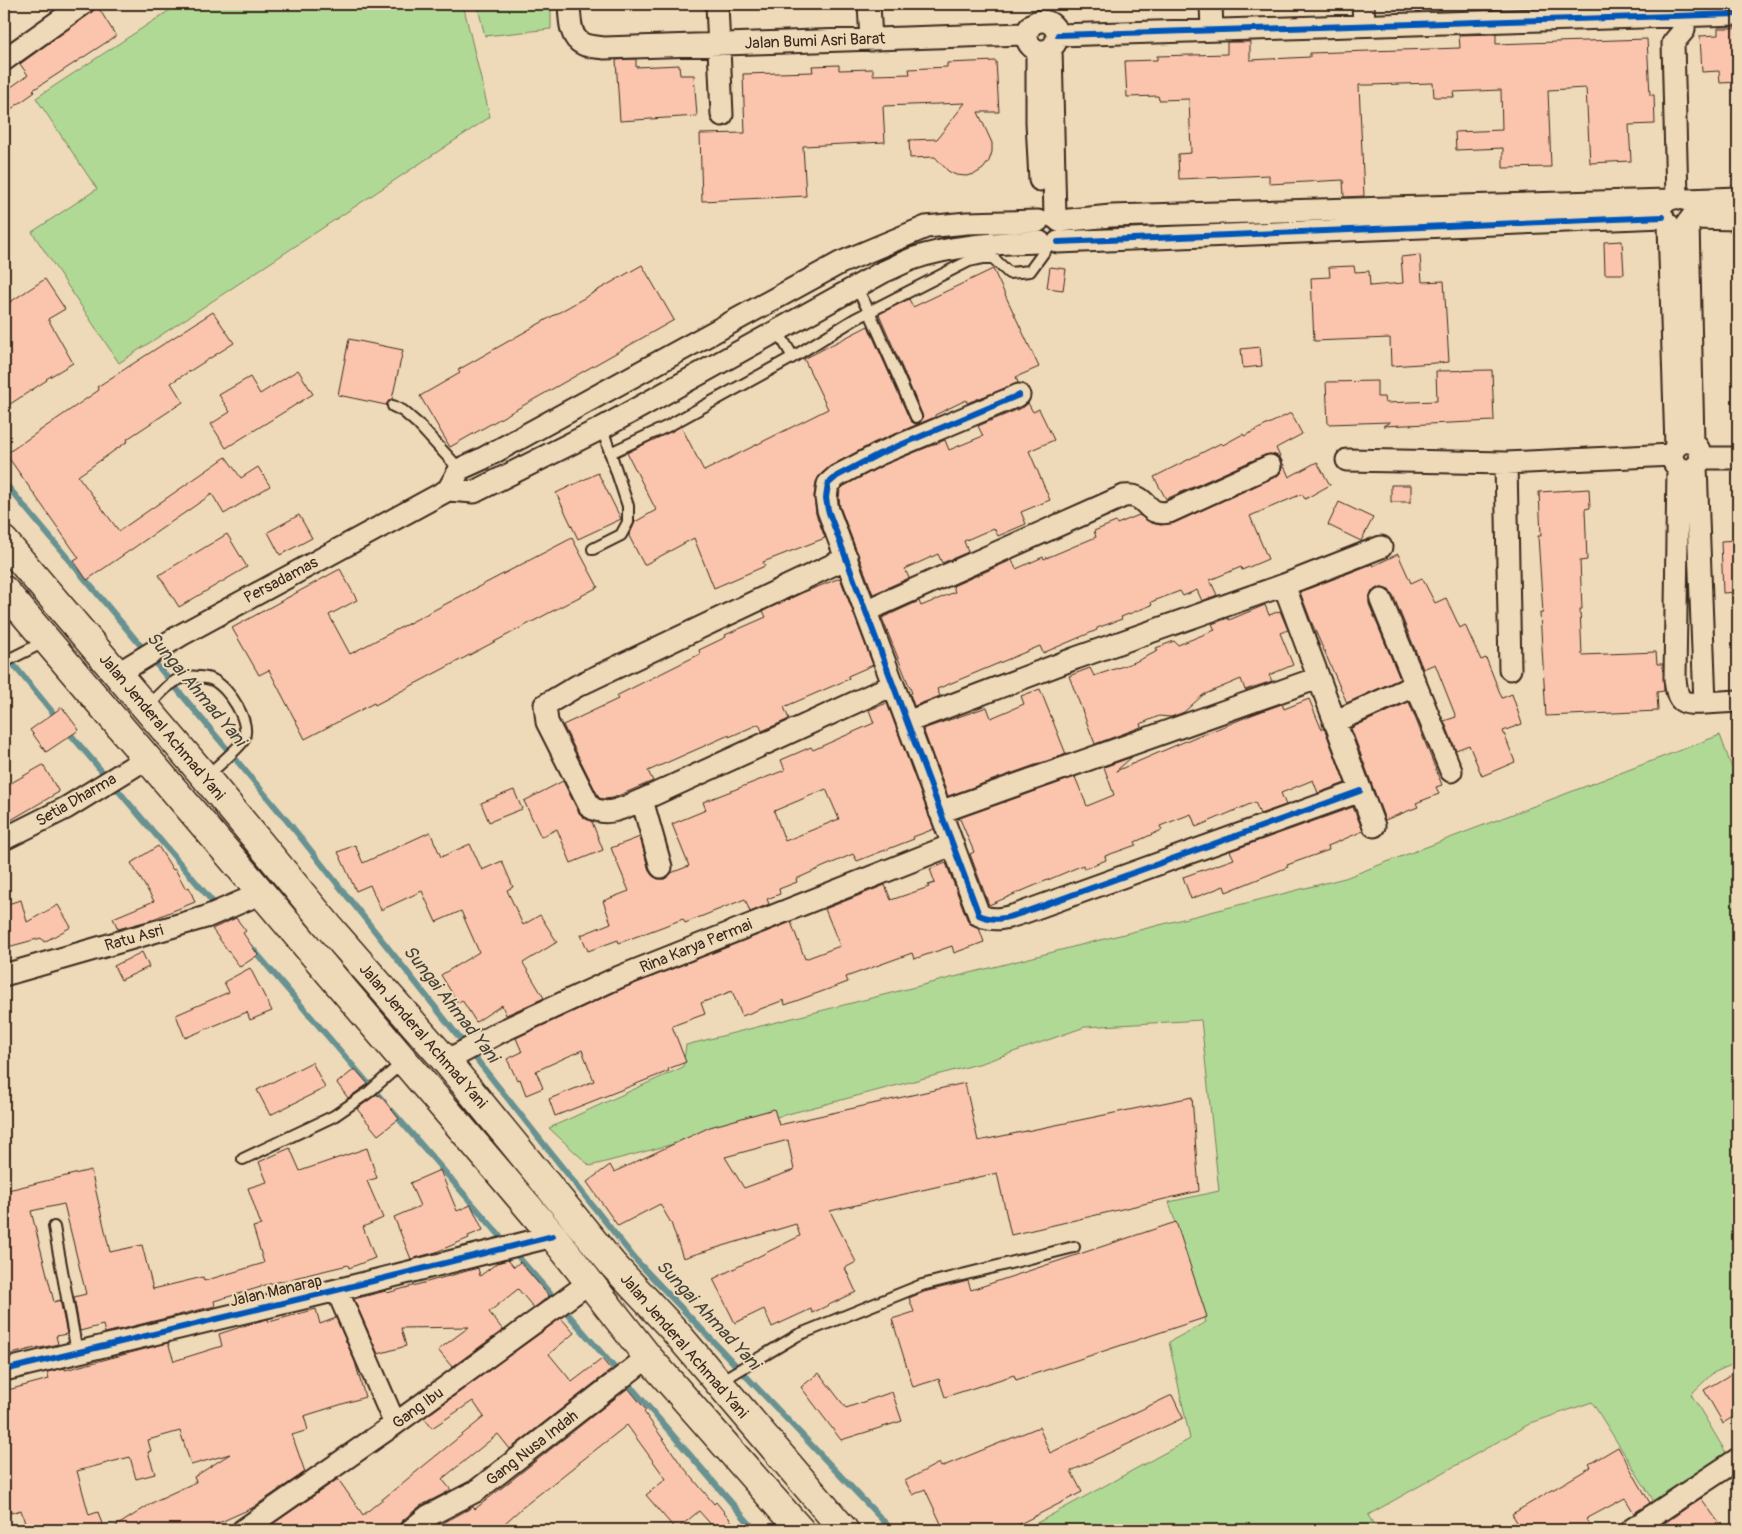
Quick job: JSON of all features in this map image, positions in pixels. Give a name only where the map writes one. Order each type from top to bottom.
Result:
[{"type":"highway","name":"Jalan Jenderal Achmad Yani","points":[[4,541],[206,778],[334,933],[446,1061],[613,1265],[673,1329],[844,1530]]},
{"type":"highway","name":"Jalan Jenderal Achmad Yani","points":[[4,590],[553,1236],[648,1357],[800,1530]]},
{"type":"highway","points":[[315,956],[334,933]]},
{"type":"street","points":[[4,60],[83,4]]},
{"type":"street","name":"Jalan Bumi Asri Barat","points":[[569,4],[575,38],[583,44],[604,48],[870,40],[1043,27],[1212,30],[1364,25],[1512,12],[1684,10],[1738,14]]},
{"type":"street","points":[[717,4],[722,115]]},
{"type":"street","points":[[869,4],[870,40]]},
{"type":"street","points":[[1212,4],[1212,30]]},
{"type":"street","points":[[1363,4],[1364,25]]},
{"type":"street","points":[[1658,10],[1659,31],[1673,43]]},
{"type":"street","points":[[1684,10],[1684,30],[1673,43],[1677,211],[1686,456],[1705,703]]},
{"type":"street","points":[[1043,27],[1037,122],[1049,229]]},
{"type":"street","points":[[1677,211],[1738,198]]},
{"type":"street","points":[[1049,229],[998,243],[961,247],[913,259],[883,272],[602,428],[474,492],[448,490],[460,469],[482,459],[840,263],[926,228],[966,223],[1049,229],[1677,211],[1738,219]]},
{"type":"street","points":[[1019,395],[879,454],[837,476],[828,484],[826,498],[828,510],[979,915],[988,919],[1004,919],[1360,791]]},
{"type":"street","points":[[1686,456],[1675,679],[1677,693],[1679,700],[1683,702],[1738,701]]},
{"type":"street","points":[[1347,460],[1506,463],[1686,456],[1738,458]]},
{"type":"street","points":[[1506,463],[1510,669]]},
{"type":"street","points":[[866,611],[1124,496],[1134,494],[1148,507],[1160,514],[1169,512],[1270,466]]},
{"type":"street","name":"Persadamas","points":[[117,674],[181,635],[448,490]]},
{"type":"street","points":[[907,722],[1076,658],[1284,585],[1381,547]]},
{"type":"street","points":[[847,558],[577,686],[545,705],[547,722],[590,806],[604,813],[617,811],[642,800],[893,685]]},
{"type":"street","points":[[1284,585],[1374,826]]},
{"type":"street","points":[[1381,600],[1451,771]]},
{"type":"street","points":[[940,812],[1318,678]]},
{"type":"street","points":[[1334,722],[1416,686]]},
{"type":"street","name":"Setia Dharma","points":[[4,839],[66,808],[147,758]]},
{"type":"street","points":[[642,800],[661,867]]},
{"type":"street","name":"Rina Karya Permai","points":[[446,1061],[500,1032],[618,977],[952,845]]},
{"type":"street","name":"Ratu Asri","points":[[4,975],[206,918],[262,893]]},
{"type":"street","name":"Jalan Manarap","points":[[4,1370],[553,1236]]},
{"type":"street","name":"Gang Ibu","points":[[243,1530],[396,1424],[590,1282]]},
{"type":"street","points":[[337,1290],[396,1424]]},
{"type":"street","name":"Gang Nusa Indah","points":[[410,1530],[428,1516],[476,1491],[648,1357]]},
{"type":"street","points":[[1631,1530],[1738,1459]]},
{"type":"lane","points":[[610,453],[668,426],[793,357],[855,319],[969,261],[993,258],[1009,273],[1030,271],[1049,229]]},
{"type":"lane","points":[[856,287],[870,313],[916,417]]},
{"type":"lane","points":[[777,330],[793,357]]},
{"type":"lane","points":[[393,406],[403,411],[418,424],[460,469],[474,492]]},
{"type":"lane","points":[[593,549],[621,534],[628,522],[628,506],[602,428]]},
{"type":"lane","points":[[4,662],[47,641]]},
{"type":"lane","points":[[146,708],[164,690],[186,677],[201,677],[213,680],[234,700],[244,719],[245,731],[243,741],[206,778]]},
{"type":"lane","points":[[243,1159],[334,1116],[369,1092],[404,1061]]},
{"type":"lane","points":[[54,1227],[78,1352]]},
{"type":"lane","points":[[718,1382],[798,1335],[922,1285],[1074,1247]]},
{"type":"green space","points":[[179,4],[463,4],[490,117],[119,363],[32,232],[97,189],[36,98]]},
{"type":"green space","points":[[477,4],[551,4],[551,29],[485,36]]},
{"type":"green space","points":[[1720,735],[1738,785],[1738,1362],[1713,1373],[1691,1394],[1728,1456],[1655,1503],[1592,1402],[1531,1423],[1368,1515],[1377,1530],[1024,1530],[1190,1439],[1169,1342],[1206,1322],[1169,1202],[1219,1191],[1201,1020],[1085,1027],[982,1063],[590,1166],[549,1128],[683,1067],[686,1045],[1345,878]]},
{"type":"building","points":[[98,7],[116,36],[33,90],[35,92],[4,114],[4,92],[28,75],[20,64]]},
{"type":"building","points":[[1718,28],[1738,28],[1738,82],[1720,83],[1719,71],[1702,72],[1700,36],[1718,35]]},
{"type":"building","points":[[1496,34],[1496,44],[1647,39],[1650,95],[1654,95],[1655,124],[1629,125],[1631,161],[1590,163],[1586,88],[1548,90],[1551,167],[1503,168],[1503,148],[1456,150],[1455,132],[1502,130],[1501,90],[1453,92],[1454,97],[1434,97],[1433,83],[1359,85],[1364,196],[1344,197],[1343,180],[1269,184],[1269,175],[1179,179],[1178,154],[1191,153],[1189,99],[1159,100],[1158,96],[1127,97],[1125,61],[1157,60],[1157,56],[1227,54],[1227,42],[1250,42],[1250,60],[1310,57],[1310,53],[1460,48],[1459,35]]},
{"type":"building","points":[[636,59],[636,67],[679,65],[680,75],[694,75],[697,116],[620,121],[616,60]]},
{"type":"building","points":[[996,61],[999,112],[978,112],[992,143],[992,152],[989,161],[983,169],[975,174],[966,176],[956,175],[948,171],[935,157],[910,158],[909,140],[937,139],[965,103],[883,106],[885,142],[803,146],[806,196],[702,201],[700,134],[745,133],[743,74],[813,72],[812,66],[839,65],[839,70],[873,69],[873,75],[910,74],[909,69],[947,67],[947,63]]},
{"type":"building","points":[[1622,241],[1624,274],[1605,274],[1604,242]]},
{"type":"building","points":[[1420,255],[1422,282],[1444,281],[1449,362],[1391,366],[1390,338],[1314,341],[1311,278],[1330,277],[1329,267],[1354,266],[1355,272],[1369,271],[1370,286],[1403,283],[1401,257]]},
{"type":"building","points":[[642,265],[674,320],[450,447],[420,396],[460,373],[458,370]]},
{"type":"building","points":[[1050,267],[1066,269],[1063,290],[1047,288]]},
{"type":"building","points":[[993,269],[1039,367],[1016,377],[1018,383],[967,403],[966,400],[935,415],[935,417],[873,443],[829,467],[820,475],[816,482],[814,496],[816,514],[825,538],[763,562],[765,566],[714,588],[694,538],[644,565],[629,536],[635,522],[656,510],[627,453],[681,426],[704,471],[828,409],[804,359],[868,326],[910,420],[915,424],[919,423],[923,418],[922,414],[879,314],[909,299],[913,307]]},
{"type":"building","points":[[45,279],[65,309],[48,319],[73,363],[4,408],[4,306]]},
{"type":"building","points":[[213,312],[234,343],[171,383],[183,402],[127,439],[128,441],[78,476],[119,531],[226,457],[241,478],[258,467],[270,486],[224,514],[212,494],[87,580],[74,561],[79,558],[6,454],[99,390],[97,387]]},
{"type":"building","points":[[349,339],[403,350],[392,399],[386,405],[338,395]]},
{"type":"building","points":[[1260,347],[1262,366],[1243,368],[1241,349]]},
{"type":"building","points":[[298,370],[313,394],[226,448],[211,424],[230,412],[219,395],[250,377],[260,394]]},
{"type":"building","points":[[1492,370],[1494,421],[1383,426],[1390,422],[1328,424],[1326,382],[1377,381],[1377,397],[1384,397],[1385,403],[1437,401],[1436,371]]},
{"type":"building","points":[[1028,403],[1033,412],[1039,409],[1054,440],[1029,451],[1050,500],[1021,512],[1026,524],[998,536],[994,528],[964,541],[968,552],[942,563],[938,554],[905,569],[909,578],[873,594],[840,507],[840,490],[844,486],[884,465],[945,440],[949,450],[983,436],[978,426],[1024,407]]},
{"type":"building","points":[[1291,413],[1302,434],[1276,448],[1282,461],[1278,456],[1265,455],[1166,499],[1154,477],[1221,443],[1223,445],[1243,434],[1244,436]]},
{"type":"building","points":[[1282,461],[1289,477],[1317,462],[1330,485],[1305,499],[1302,494],[1250,516],[1268,559],[1242,570],[1241,567],[1210,580],[1217,595],[1202,601],[1197,590],[1183,596],[1180,591],[1151,602],[1152,605],[1121,617],[1122,619],[1097,628],[1097,630],[1043,653],[1040,646],[937,689],[940,696],[914,706],[910,694],[912,693],[882,618],[919,601],[921,606],[955,592],[953,586],[1012,560],[1016,569],[1043,557],[1044,559],[1096,537],[1094,531],[1116,522],[1117,524],[1139,515],[1152,523],[1161,525],[1174,523],[1275,477],[1280,473]]},
{"type":"building","points":[[598,473],[621,519],[578,539],[556,493]]},
{"type":"building","points":[[1391,485],[1411,485],[1411,502],[1391,502]]},
{"type":"building","points":[[1589,489],[1590,508],[1585,509],[1587,560],[1580,561],[1582,655],[1656,652],[1657,664],[1663,664],[1664,691],[1657,692],[1658,711],[1546,716],[1540,613],[1543,613],[1538,536],[1541,536],[1539,492]]},
{"type":"building","points":[[1339,502],[1373,518],[1361,541],[1328,525]]},
{"type":"building","points":[[299,515],[312,538],[280,555],[268,532]]},
{"type":"building","points":[[227,534],[247,567],[179,607],[159,575]]},
{"type":"building","points":[[572,538],[598,587],[375,705],[374,703],[305,739],[269,670],[259,675],[232,628],[340,569],[357,600],[329,615],[350,654]]},
{"type":"building","points":[[1738,540],[1738,592],[1723,593],[1721,541]]},
{"type":"building","points":[[1398,554],[1411,583],[1422,578],[1435,603],[1446,598],[1460,628],[1465,625],[1481,660],[1486,658],[1502,698],[1512,694],[1522,724],[1503,731],[1515,762],[1482,776],[1469,745],[1456,750],[1444,721],[1456,717],[1435,664],[1423,669],[1393,595],[1389,590],[1377,588],[1371,592],[1369,604],[1400,679],[1347,703],[1300,592],[1372,564],[1373,566]]},
{"type":"building","points":[[840,578],[873,665],[848,676],[849,679],[784,707],[789,719],[762,731],[759,724],[729,737],[729,735],[648,771],[653,781],[613,798],[599,798],[563,725],[618,699],[616,696],[700,654],[699,650],[726,637],[725,635],[766,617],[763,611]]},
{"type":"building","points":[[1265,605],[1269,615],[1280,611],[1288,630],[1280,633],[1293,665],[1269,675],[1272,681],[1245,690],[1241,679],[1203,695],[1184,712],[1171,717],[1159,716],[1140,724],[1141,727],[1095,744],[1069,676],[1090,668],[1094,676],[1135,662],[1158,651],[1156,648],[1174,641],[1178,645],[1215,630],[1212,624],[1228,618],[1229,620]]},
{"type":"building","points":[[1040,689],[1066,754],[948,796],[923,729],[987,707],[991,718],[1024,704],[1021,696]]},
{"type":"building","points":[[1309,699],[1321,728],[1325,730],[1345,783],[1318,793],[1313,780],[1281,793],[1286,805],[1260,814],[1255,802],[1196,827],[1191,814],[1160,826],[1162,830],[1135,842],[1136,845],[1105,856],[1106,860],[1084,869],[1083,865],[989,905],[970,854],[974,852],[960,819],[957,819],[1075,777],[1087,806],[1114,795],[1104,767],[1132,757],[1116,771],[1254,714],[1282,704],[1284,709]]},
{"type":"building","points":[[1409,702],[1442,785],[1436,787],[1439,794],[1416,803],[1418,807],[1385,820],[1351,728]]},
{"type":"building","points":[[887,703],[934,829],[913,837],[914,839],[857,861],[853,854],[796,879],[797,882],[779,889],[780,894],[767,899],[769,904],[750,912],[745,899],[685,923],[683,919],[619,943],[618,940],[588,951],[581,935],[611,923],[603,901],[629,891],[611,848],[640,837],[649,871],[658,879],[665,879],[671,873],[689,866],[672,824],[706,810],[703,802],[785,770],[781,760],[811,747],[813,750],[874,723],[869,710]],"holes":[[[826,789],[839,819],[785,841],[774,811]]]},
{"type":"building","points":[[62,707],[79,730],[46,752],[30,730]]},
{"type":"building","points":[[43,765],[59,792],[4,824],[4,787]]},
{"type":"building","points":[[563,781],[579,813],[592,822],[603,850],[571,863],[557,829],[541,837],[524,801]]},
{"type":"building","points":[[514,790],[522,809],[489,822],[481,803]]},
{"type":"building","points":[[1353,807],[1363,831],[1328,846],[1329,850],[1287,865],[1288,867],[1226,892],[1224,886],[1191,899],[1183,877],[1234,859],[1230,851]]},
{"type":"building","points":[[430,832],[441,857],[470,844],[482,870],[502,861],[513,887],[507,890],[523,925],[540,915],[557,942],[523,963],[544,998],[506,1015],[502,1005],[476,1022],[462,1000],[458,1003],[441,975],[479,952],[461,911],[436,922],[422,891],[381,910],[370,885],[356,891],[338,852],[355,845],[363,863]]},
{"type":"building","points":[[158,846],[173,870],[175,869],[186,889],[189,887],[195,902],[148,921],[118,929],[113,918],[154,901],[131,863]]},
{"type":"building","points":[[946,863],[967,919],[970,924],[979,928],[984,942],[954,953],[952,946],[914,959],[912,953],[846,977],[848,982],[785,1005],[784,1000],[742,1016],[732,991],[701,1003],[705,1014],[672,1026],[686,1062],[668,1069],[669,1071],[555,1116],[549,1099],[594,1081],[582,1050],[536,1071],[543,1088],[526,1095],[520,1079],[517,1080],[507,1059],[522,1052],[516,1038],[624,988],[791,922],[805,959],[840,946],[825,909],[885,885],[891,900],[929,887],[928,885],[935,883],[930,869]]},
{"type":"building","points":[[21,900],[27,922],[58,905],[71,927],[44,942],[41,938],[4,948],[4,905]]},
{"type":"building","points":[[236,918],[246,931],[243,933],[258,955],[240,967],[212,929]]},
{"type":"building","points":[[142,952],[149,967],[121,980],[114,966]]},
{"type":"building","points":[[250,968],[272,1011],[250,1020],[247,1012],[185,1038],[176,1015],[229,992],[224,982]]},
{"type":"building","points":[[312,1062],[325,1088],[270,1115],[257,1090]]},
{"type":"building","points":[[355,1069],[368,1084],[348,1098],[337,1083]]},
{"type":"building","points":[[965,1083],[978,1141],[1192,1097],[1199,1191],[1011,1235],[997,1173],[830,1211],[856,1262],[845,1268],[856,1292],[812,1313],[811,1309],[772,1327],[764,1309],[735,1323],[713,1279],[800,1236],[796,1224],[683,1258],[671,1223],[660,1204],[618,1226],[587,1182],[610,1165],[614,1172],[710,1127],[774,1109],[779,1125]],"holes":[[[788,1140],[794,1170],[744,1188],[725,1157]]]},
{"type":"building","points":[[377,1094],[378,1096],[380,1095],[399,1119],[378,1135],[357,1109]]},
{"type":"building","points":[[290,1148],[300,1171],[367,1148],[377,1178],[367,1181],[383,1218],[363,1227],[375,1258],[349,1268],[348,1265],[261,1286],[214,1301],[215,1306],[105,1333],[103,1325],[80,1331],[74,1297],[86,1294],[64,1204],[31,1211],[54,1302],[60,1300],[67,1334],[56,1336],[58,1344],[4,1356],[4,1191],[91,1170],[110,1252],[142,1245],[153,1289],[203,1277],[204,1281],[264,1263],[253,1227],[261,1225],[248,1188],[267,1182],[259,1162]]},
{"type":"building","points":[[440,1170],[457,1211],[471,1205],[483,1230],[436,1252],[411,1259],[394,1217],[420,1206],[410,1183]]},
{"type":"building","points":[[1176,1222],[1207,1317],[1016,1380],[1014,1375],[945,1397],[939,1379],[913,1387],[892,1319],[914,1312],[909,1298],[924,1292],[968,1281],[971,1290]]},
{"type":"building","points":[[508,1260],[514,1267],[520,1262],[549,1296],[534,1308],[518,1289],[489,1312],[503,1330],[452,1367],[438,1350],[469,1327],[401,1328],[406,1346],[378,1354],[354,1299],[386,1291],[387,1293],[478,1268],[480,1276],[497,1263]]},
{"type":"building","points":[[316,1309],[320,1324],[336,1318],[355,1362],[365,1397],[304,1416],[308,1430],[292,1435],[305,1472],[252,1508],[203,1530],[110,1530],[157,1500],[196,1482],[194,1477],[230,1454],[191,1465],[180,1431],[148,1440],[151,1451],[148,1452],[155,1474],[136,1479],[130,1457],[77,1471],[89,1515],[98,1512],[104,1530],[27,1530],[21,1510],[11,1513],[4,1487],[4,1391],[49,1379],[47,1372],[65,1368],[65,1370],[168,1343],[174,1361],[222,1346],[219,1334],[256,1322],[268,1319],[269,1322]]},
{"type":"building","points":[[561,1318],[574,1333],[549,1354],[572,1382],[602,1359],[611,1370],[510,1449],[498,1434],[442,1479],[451,1490],[420,1506],[403,1520],[395,1530],[264,1530],[338,1479],[363,1515],[484,1417],[473,1401],[432,1428],[424,1418]]},
{"type":"building","points":[[1738,1370],[1738,1414],[1723,1423],[1704,1390]]},
{"type":"building","points":[[819,1373],[846,1408],[892,1392],[902,1421],[841,1440],[801,1387]]},
{"type":"building","points":[[628,1388],[646,1410],[644,1412],[680,1463],[714,1504],[716,1502],[733,1523],[724,1530],[716,1530],[699,1511],[676,1530],[646,1495],[666,1479],[627,1425],[523,1507],[497,1530],[430,1530],[473,1507],[475,1509]]},
{"type":"building","points":[[1172,1395],[1183,1418],[1071,1471],[1082,1492],[1008,1530],[944,1530],[925,1489],[913,1495],[905,1481],[939,1463],[941,1467],[1039,1427],[1050,1453]]},
{"type":"building","points":[[1618,1447],[1650,1503],[1634,1513],[1625,1498],[1586,1519],[1593,1530],[1522,1530],[1512,1514],[1591,1467],[1589,1464]]},
{"type":"building","points":[[1701,1498],[1724,1530],[1653,1530],[1662,1525]]},
{"type":"waterway","name":"Sungai Ahmad Yani","points":[[4,482],[293,828],[635,1259],[892,1530]]},
{"type":"waterway","name":"Sungai Ahmad Yani","points":[[4,653],[58,719]]},
{"type":"waterway","name":"Sungai Ahmad Yani","points":[[66,729],[234,927]]},
{"type":"waterway","name":"Sungai Ahmad Yani","points":[[252,948],[384,1102]]},
{"type":"waterway","name":"Sungai Ahmad Yani","points":[[392,1111],[755,1530]]},
{"type":"cycle path","points":[[1058,35],[1738,14]]},
{"type":"cycle path","points":[[1058,242],[1663,217]]},
{"type":"cycle path","points":[[1019,395],[879,454],[837,476],[828,484],[826,498],[828,510],[979,915],[995,919],[1016,915],[1360,791]]},
{"type":"cycle path","points":[[4,1370],[553,1236]]}]
